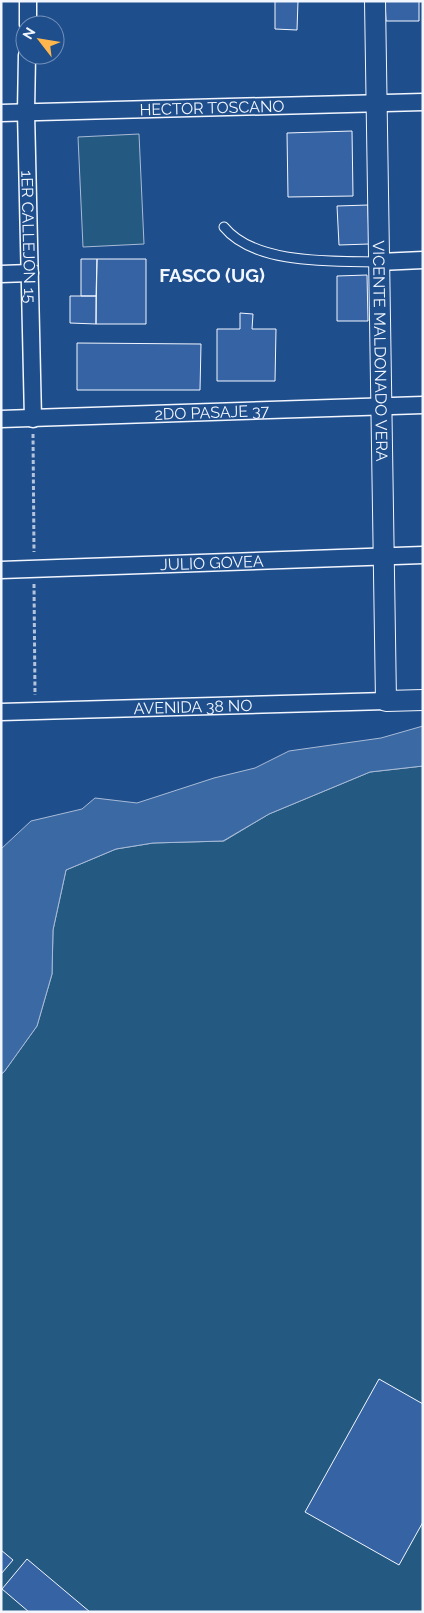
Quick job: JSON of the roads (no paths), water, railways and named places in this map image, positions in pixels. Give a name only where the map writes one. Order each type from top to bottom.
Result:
[{"type":"street","points":[[28,1],[28,15]]},
{"type":"street","name":"VICENTE MALDONADO VERA","points":[[375,1],[383,406],[386,701]]},
{"type":"street","name":"1ER CALLEJÓN 15","points":[[27,65],[26,112],[33,419]]},
{"type":"street","name":"HECTOR TOSCANO","points":[[1,113],[423,102]]},
{"type":"street","points":[[379,262],[423,260]]},
{"type":"street","points":[[1,274],[30,274]]},
{"type":"street","name":"2DO PASAJE 37","points":[[1,419],[423,405]]},
{"type":"street","name":"JULIO GOVEA","points":[[1,570],[423,555]]},
{"type":"street","points":[[386,701],[423,700]]},
{"type":"street","name":"AVENIDA 38 NO","points":[[1,712],[386,701]]},
{"type":"lane","points":[[224,227],[229,234],[246,245],[271,254],[342,261],[379,262]]},
{"type":"district","name":"FASCO (UG)","points":[[212,275]]}]
